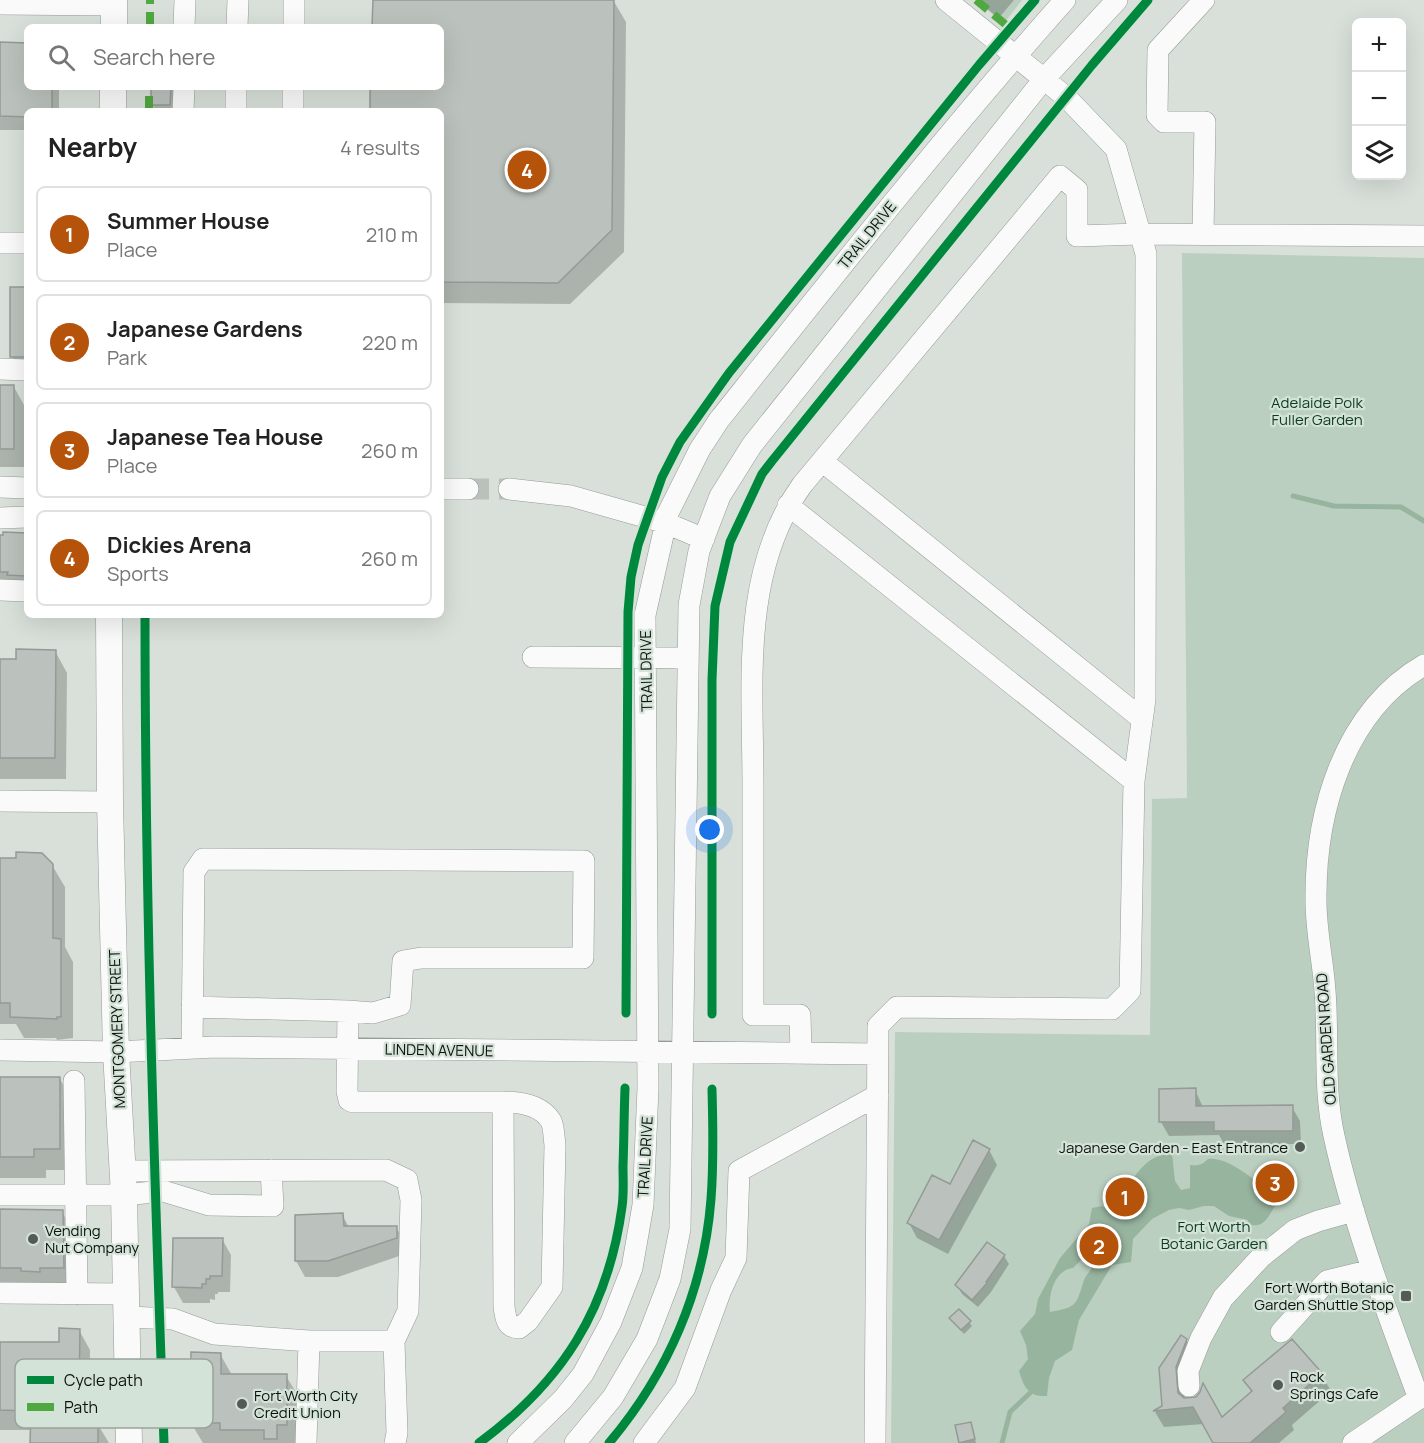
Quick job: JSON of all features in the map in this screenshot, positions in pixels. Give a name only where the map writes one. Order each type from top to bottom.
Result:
[{"type":"main road","points":[[113,90],[113,108]]},
{"type":"main road","name":"MONTGOMERY STREET","points":[[109,618],[110,802],[116,1052],[124,1183],[128,1359]]},
{"type":"main road","name":"MONTGOMERY STREET","points":[[129,1428],[129,1443]]},
{"type":"street","points":[[184,24],[185,0]]},
{"type":"street","points":[[237,24],[238,0]]},
{"type":"street","points":[[294,0],[294,24]]},
{"type":"street","points":[[876,1443],[878,1026],[897,1007],[1112,1009],[1130,991],[1134,781],[1145,699],[1146,254],[1116,149],[1066,97],[946,0]]},
{"type":"street","name":"TRAIL DRIVE","points":[[518,1443],[563,1399],[583,1374],[611,1322],[632,1268],[643,1205],[648,1051],[645,615],[668,513],[700,449],[719,420],[853,252],[1015,56],[1065,0]]},
{"type":"street","points":[[575,1443],[613,1396],[647,1339],[670,1279],[680,1229],[689,604],[699,551],[720,496],[752,445],[1044,79],[1116,0]]},
{"type":"street","points":[[1203,234],[1205,122],[1164,122],[1157,115],[1158,50],[1204,0]]},
{"type":"street","points":[[0,3],[25,2],[114,11]]},
{"type":"street","points":[[183,108],[184,90]]},
{"type":"street","points":[[236,90],[236,108]]},
{"type":"street","points":[[293,90],[293,108]]},
{"type":"street","points":[[801,1052],[800,1015],[753,1015],[753,632],[764,565],[788,505],[822,461],[1060,176],[1077,190],[1077,236],[1203,234],[1424,236]]},
{"type":"street","points":[[0,243],[24,243]]},
{"type":"street","points":[[0,369],[24,370]]},
{"type":"street","points":[[822,461],[1142,719]]},
{"type":"street","points":[[0,487],[24,488]]},
{"type":"street","points":[[444,489],[468,489]]},
{"type":"street","points":[[509,489],[571,496],[666,523],[704,539]]},
{"type":"street","points":[[788,505],[1134,781]]},
{"type":"street","points":[[0,518],[24,518]]},
{"type":"street","points":[[0,590],[24,591]]},
{"type":"street","points":[[533,657],[688,658]]},
{"type":"street","name":"OLD GARDEN ROAD","points":[[1421,1397],[1372,1270],[1333,1134],[1327,1086],[1325,991],[1318,941],[1316,900],[1322,833],[1328,799],[1340,763],[1363,721],[1409,674],[1424,665]]},
{"type":"street","points":[[0,801],[110,802]]},
{"type":"street","points":[[192,1007],[373,1013],[400,1005],[403,961],[421,958],[583,958],[584,861],[203,860],[194,872],[192,1007],[192,1048]]},
{"type":"street","points":[[348,1011],[347,1091],[349,1100],[353,1102],[503,1102],[515,1102],[541,1111],[552,1123],[555,1145],[552,1287],[528,1321],[519,1328],[511,1327],[507,1323],[504,1307],[503,1102]]},
{"type":"street","name":"LINDEN AVENUE","points":[[0,1050],[116,1052],[192,1048],[877,1054]]},
{"type":"street","points":[[74,1081],[77,1195],[76,1294]]},
{"type":"street","points":[[644,1443],[686,1388],[721,1290],[736,1258],[739,1171],[878,1095]]},
{"type":"street","points":[[124,1183],[163,1191],[209,1205],[273,1206],[271,1170]]},
{"type":"street","points":[[0,1195],[77,1195],[124,1183],[271,1170],[386,1170],[407,1180],[411,1200],[408,1311],[394,1341],[397,1433],[395,1443]]},
{"type":"street","points":[[1189,1386],[1188,1371],[1201,1338],[1224,1298],[1261,1257],[1295,1230],[1354,1211]]},
{"type":"street","points":[[1281,1332],[1327,1281],[1372,1270]]},
{"type":"street","points":[[0,1293],[76,1294],[173,1319],[214,1334],[309,1341],[394,1341]]},
{"type":"street","points":[[306,1443],[309,1341]]},
{"type":"street","points":[[1353,1443],[1421,1397]]},
{"type":"green space","points":[[975,0],[1022,0],[1005,22]]},
{"type":"green space","name":"Fort Worth Botanic Garden","points":[[1182,253],[1424,258],[1424,1443],[891,1443],[895,1032],[1150,1035],[1152,799],[1187,798]]},
{"type":"shaded area","points":[[1172,1153],[1175,1181],[1181,1190],[1190,1188],[1190,1165],[1200,1165],[1208,1159],[1216,1159],[1243,1172],[1274,1196],[1277,1203],[1266,1220],[1259,1225],[1248,1224],[1248,1220],[1229,1216],[1214,1206],[1169,1210],[1152,1219],[1133,1239],[1131,1262],[1112,1265],[1079,1320],[1072,1350],[1055,1361],[1049,1378],[1047,1396],[1032,1393],[1025,1387],[1019,1371],[1028,1359],[1026,1345],[1020,1331],[1035,1314],[1038,1299],[1060,1258],[1089,1224],[1092,1208],[1102,1206],[1113,1213],[1141,1202],[1141,1186],[1134,1177],[1150,1160]],"holes":[[[1081,1260],[1088,1260],[1093,1264],[1077,1300],[1071,1306],[1050,1312],[1051,1292],[1061,1273],[1073,1268]]]},
{"type":"building","points":[[373,0],[614,0],[612,230],[558,283],[444,282],[444,108],[370,108],[370,90],[444,90],[444,24],[372,24]]},
{"type":"building","points":[[0,42],[24,43],[24,90],[52,90],[52,108],[24,108],[24,117],[0,116]]},
{"type":"building","points":[[151,90],[171,90],[170,105],[151,105]]},
{"type":"building","points":[[10,287],[24,287],[24,357],[10,357]]},
{"type":"building","points":[[0,385],[14,385],[14,449],[0,449]]},
{"type":"building","points":[[3,532],[24,533],[24,576],[7,575],[8,572],[0,572],[0,535],[3,535]]},
{"type":"building","points":[[16,649],[56,650],[55,758],[0,758],[0,659],[16,659]]},
{"type":"building","points":[[16,852],[42,853],[53,864],[53,938],[61,939],[61,1017],[57,1019],[10,1017],[10,1003],[0,1003],[0,858],[16,858]]},
{"type":"building","points":[[0,1077],[60,1077],[60,1149],[34,1149],[34,1157],[0,1157]]},
{"type":"building","points":[[1196,1088],[1196,1106],[1293,1105],[1293,1131],[1214,1131],[1214,1122],[1159,1122],[1159,1089]]},
{"type":"building","points":[[973,1140],[990,1149],[939,1240],[907,1223],[932,1175],[950,1184]]},
{"type":"building","points":[[1273,1169],[1290,1184],[1279,1196],[1262,1181]]},
{"type":"building","name":"Vending Nut Company","points":[[0,1209],[63,1210],[64,1268],[40,1268],[40,1272],[21,1271],[21,1268],[0,1268]]},
{"type":"building","points":[[343,1213],[344,1226],[397,1226],[397,1238],[328,1261],[295,1261],[295,1215]]},
{"type":"building","points":[[173,1238],[223,1238],[222,1276],[210,1276],[210,1279],[206,1279],[206,1284],[202,1284],[202,1288],[172,1287]]},
{"type":"building","points":[[987,1242],[1005,1255],[987,1283],[972,1300],[955,1285]]},
{"type":"building","points":[[959,1309],[971,1321],[961,1330],[949,1318]]},
{"type":"building","points":[[59,1328],[80,1329],[80,1359],[15,1359],[15,1410],[0,1410],[0,1342],[59,1342]]},
{"type":"building","name":"Rock Springs Cafe","points":[[1181,1335],[1187,1339],[1176,1367],[1178,1393],[1184,1398],[1196,1397],[1203,1383],[1222,1417],[1252,1391],[1243,1380],[1292,1339],[1322,1373],[1283,1408],[1286,1412],[1250,1443],[1213,1443],[1193,1407],[1153,1411],[1162,1406],[1159,1368]]},
{"type":"building","points":[[191,1352],[221,1353],[221,1374],[287,1374],[287,1425],[277,1425],[277,1439],[264,1439],[264,1430],[220,1430],[220,1423],[213,1423],[213,1359],[191,1359]]},
{"type":"building","points":[[971,1422],[975,1439],[959,1443],[955,1425]]},
{"type":"building","points":[[30,1428],[98,1428],[98,1443],[30,1443]]},
{"type":"waterway","points":[[1293,496],[1334,506],[1401,507],[1424,521]]},
{"type":"waterway","points":[[1002,1443],[1010,1412],[1030,1393]]},
{"type":"tunnel","points":[[468,489],[509,489]]},
{"type":"marked path","points":[[150,0],[150,24]]},
{"type":"marked path","points":[[976,0],[1011,29]]},
{"type":"marked path","points":[[149,90],[149,108]]},
{"type":"cycle path","points":[[626,1013],[628,612],[631,577],[638,545],[662,477],[680,442],[729,373],[979,65],[1035,0]]},
{"type":"cycle path","points":[[712,1014],[712,680],[715,606],[730,542],[762,474],[772,461],[1092,65],[1148,0]]},
{"type":"cycle path","points":[[145,618],[148,926],[161,1359]]},
{"type":"cycle path","points":[[479,1443],[508,1420],[557,1369],[576,1341],[592,1311],[605,1279],[622,1207],[625,1088]]},
{"type":"cycle path","points":[[609,1443],[649,1388],[680,1329],[691,1298],[707,1233],[711,1199],[712,1089]]},
{"type":"cycle path","points":[[164,1428],[164,1443]]},
{"type":"place","name":"Dickies Arena","points":[[527,170]]},
{"type":"place","name":"Japanese Garden - East Entrance","points":[[1300,1147]]},
{"type":"place","name":"Japanese Tea House","points":[[1275,1183]]},
{"type":"place","name":"Summer House","points":[[1125,1197]]},
{"type":"place","name":"Vending Nut Company","points":[[33,1239]]},
{"type":"place","name":"Japanese Gardens","points":[[1099,1246]]},
{"type":"place","name":"Fort Worth Botanic Garden Shuttle Stop","points":[[1406,1296]]},
{"type":"place","name":"Rock Springs Cafe","points":[[1278,1385]]},
{"type":"place","name":"Fort Worth City Credit Union","points":[[242,1404]]},
{"type":"park label","name":"Adelaide Polk Fuller Garden","points":[[1317,410]]}]
